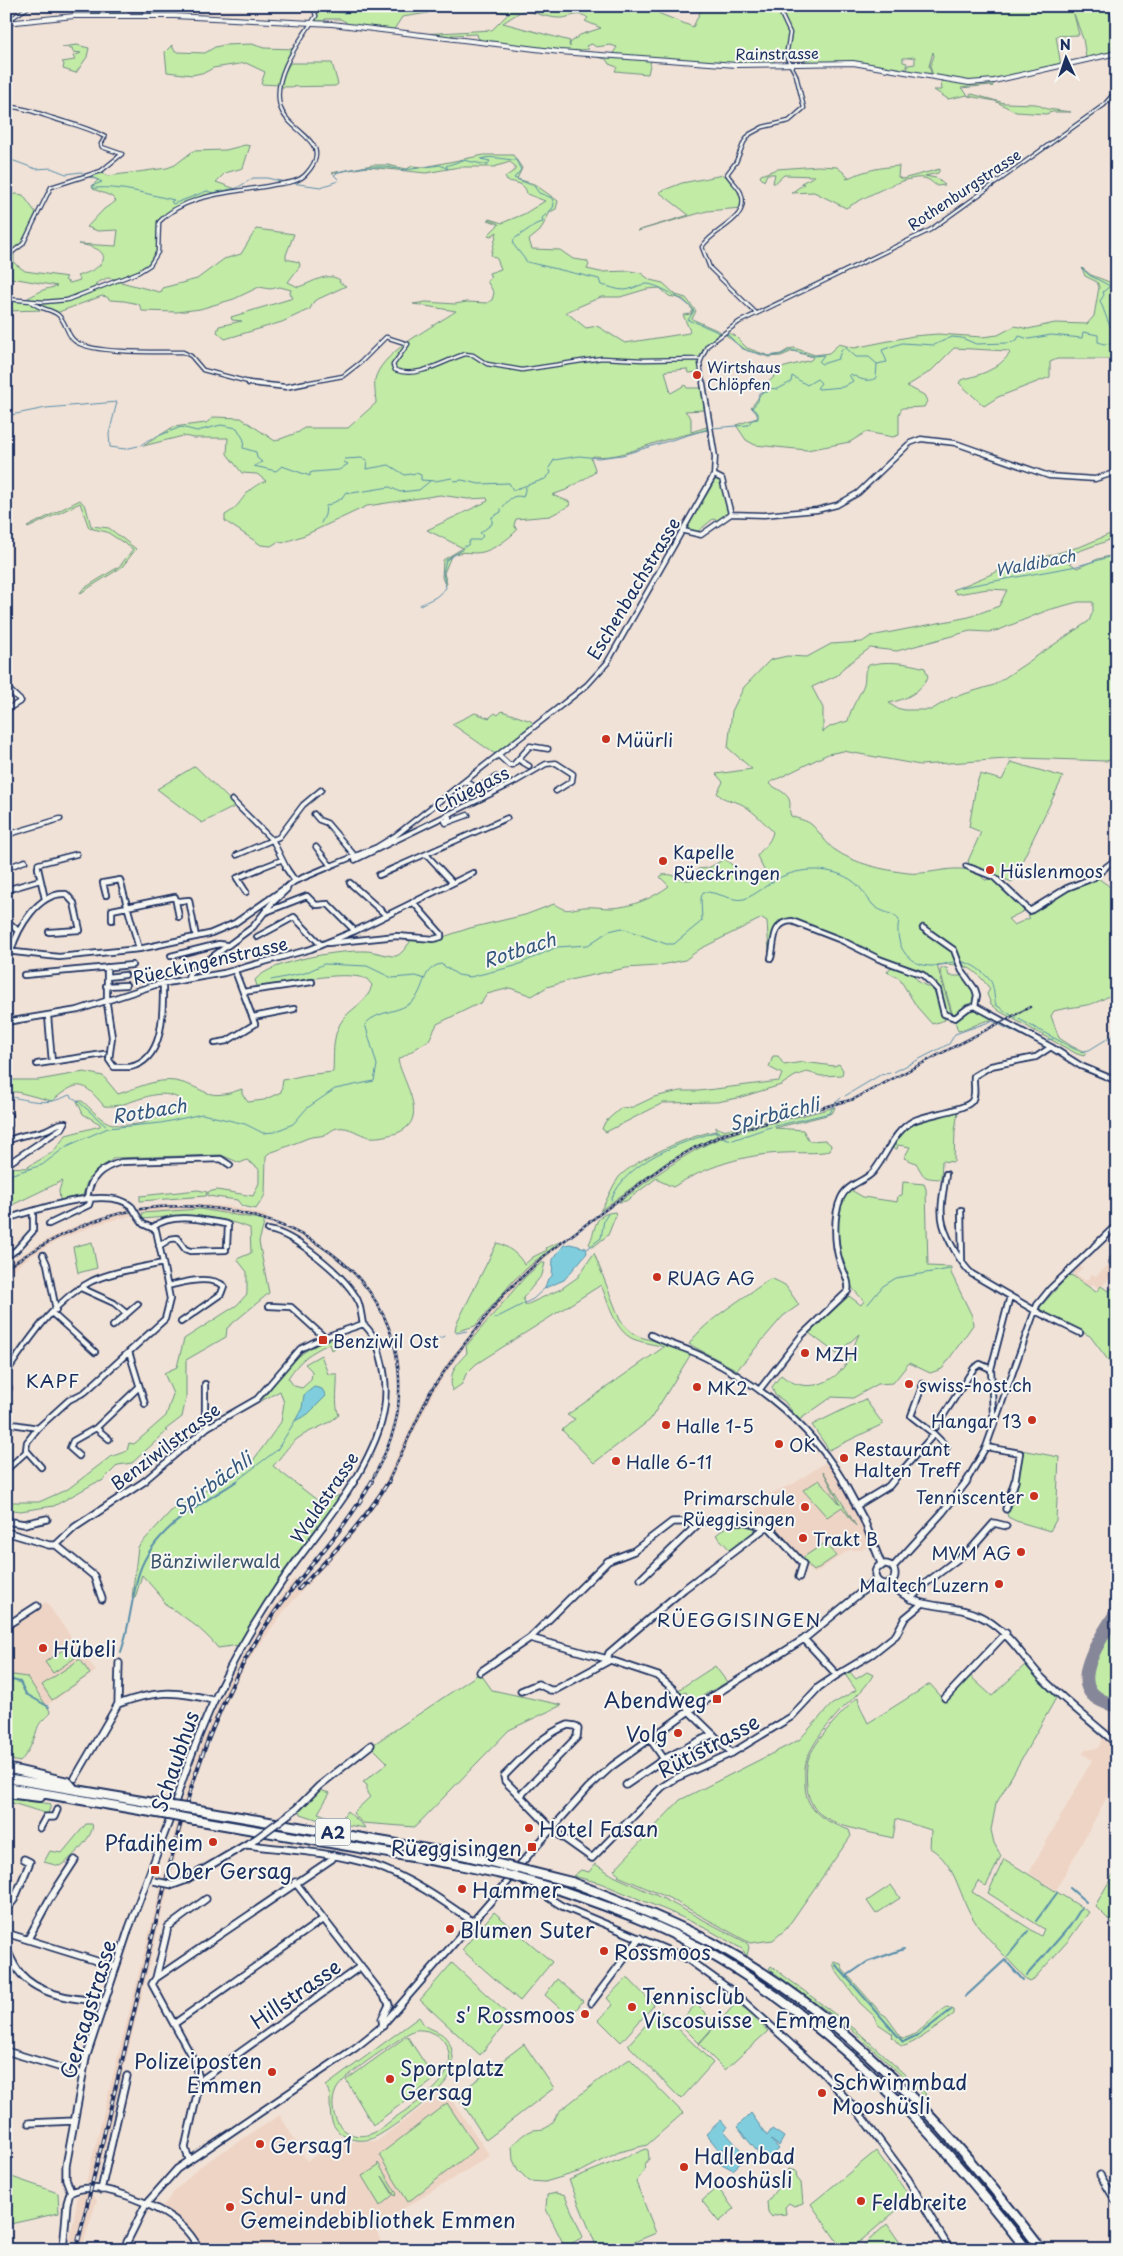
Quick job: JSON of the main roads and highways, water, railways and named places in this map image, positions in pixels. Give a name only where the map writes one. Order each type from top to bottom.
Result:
[{"type":"highway","points":[[6,1768],[68,1782],[74,1788]]},
{"type":"highway","name":"A2","points":[[6,1778],[467,1856],[571,1882],[621,1900],[707,1940],[777,1982],[856,2042],[894,2076],[946,2130],[982,2171],[1042,2250]]},
{"type":"highway","name":"A2","points":[[6,1787],[459,1865],[564,1891],[617,1910],[700,1949],[750,1978],[816,2024],[888,2087],[937,2138],[973,2178],[1027,2250]]},
{"type":"highway","points":[[6,1793],[111,1809],[126,1808]]},
{"type":"main road","name":"Rainstrasse","points":[[7,23],[74,16],[150,18],[176,16],[312,23],[576,54],[736,65],[852,63],[959,82],[979,83],[1088,61],[1117,52]]},
{"type":"main road","points":[[1095,1246],[1117,1225]]},
{"type":"main road","points":[[6,1246],[6,1273]]},
{"type":"water","points":[[570,1244],[586,1248],[587,1253],[564,1280],[545,1288],[547,1281],[552,1276],[553,1259],[564,1245]]},
{"type":"water","points":[[314,1387],[322,1389],[326,1396],[308,1414],[295,1421],[302,1408],[304,1395]]},
{"type":"water","points":[[751,2113],[767,2136],[772,2129],[784,2137],[779,2146],[771,2140],[779,2149],[765,2161],[737,2127]]},
{"type":"water","points":[[721,2120],[727,2127],[724,2131],[747,2157],[733,2170],[720,2163],[721,2153],[726,2148],[719,2150],[706,2134]]},
{"type":"waterway","points":[[34,6],[54,8],[57,6]]},
{"type":"waterway","points":[[81,6],[84,8],[108,6]]},
{"type":"waterway","points":[[113,6],[120,7],[123,11]]},
{"type":"waterway","points":[[157,14],[161,10],[160,6]]},
{"type":"waterway","points":[[191,6],[215,6]]},
{"type":"waterway","points":[[288,6],[306,11],[322,9],[343,13],[380,8],[383,10],[380,12],[408,9],[409,6]]},
{"type":"waterway","points":[[125,11],[137,10],[148,14]]},
{"type":"waterway","points":[[1110,105],[1117,97]]},
{"type":"waterway","points":[[339,180],[334,175],[338,172],[364,167],[386,167],[405,170],[440,165],[448,169],[446,166],[463,160],[487,165],[490,161],[481,159],[489,157],[516,160],[521,170],[514,178],[534,186],[539,193],[552,198],[553,202]]},
{"type":"waterway","points":[[6,158],[36,169],[51,168],[66,174],[81,172],[85,175]]},
{"type":"waterway","points":[[90,176],[102,182],[92,186],[94,188],[115,188],[134,191],[174,200],[171,202],[173,204],[207,191],[213,193],[237,188],[253,178],[267,178],[285,182]]},
{"type":"waterway","points":[[291,183],[321,187],[338,181]]},
{"type":"waterway","points":[[554,203],[553,208],[542,218],[543,222],[536,224],[514,239],[513,244],[527,262],[599,279],[601,285],[618,289],[627,290],[647,284],[658,287],[691,307],[694,311],[688,320],[693,322]]},
{"type":"waterway","points":[[1083,269],[1089,275],[1110,286],[1103,292],[1104,295],[1100,301],[1109,324],[1117,337]]},
{"type":"waterway","points":[[695,322],[720,333]]},
{"type":"waterway","points":[[877,364],[887,362],[882,350],[902,343],[934,345],[952,337],[962,338],[976,344],[1008,343],[1017,340],[1019,336],[1029,339],[1051,335],[1082,338],[1083,332],[1098,335],[1098,342],[1104,344],[1117,343]]},
{"type":"waterway","points":[[727,334],[738,345],[748,351],[769,356],[780,355],[791,350],[813,356],[824,355],[819,362],[822,364],[838,359],[842,349],[846,348],[856,357],[869,357],[877,364]]},
{"type":"waterway","points":[[713,428],[748,425],[752,420],[758,419],[758,413],[752,408],[758,401],[759,393],[768,392],[767,388],[778,389],[791,382],[792,376],[807,385],[817,379],[821,383],[817,388],[819,389],[843,387],[853,381],[849,375],[851,374],[866,380],[876,378],[877,364]]},
{"type":"waterway","points":[[6,416],[46,408],[117,402],[109,434],[110,447],[125,449],[138,446]]},
{"type":"waterway","points":[[141,445],[148,440],[181,427],[197,431],[221,425],[237,428],[244,440],[243,448],[256,452],[257,458],[262,462],[254,466],[276,471],[282,466],[310,476],[310,473],[313,472],[339,470],[348,464],[344,462],[345,459],[361,458],[367,460],[366,469],[389,465],[405,475],[416,473],[421,475],[421,480],[435,481],[452,478],[455,481],[462,480],[479,484],[509,483],[513,490],[545,479],[551,473],[549,468],[554,460],[579,456],[598,458],[622,455],[708,429]]},
{"type":"waterway","points":[[321,523],[325,515],[326,506],[341,499],[346,492],[352,493],[390,487],[400,492],[419,490],[430,481]]},
{"type":"waterway","points":[[503,507],[512,498],[516,496],[523,497],[526,487]]},
{"type":"waterway","points":[[464,547],[468,545],[470,540],[479,540],[483,536],[480,533],[492,524],[492,517],[501,512],[501,509]]},
{"type":"waterway","points":[[420,605],[436,597],[446,588],[443,573],[446,560],[462,550]]},
{"type":"waterway","name":"Waldibach","points":[[957,588],[1077,566],[1117,555]]},
{"type":"waterway","name":"Rotbach","points":[[425,979],[430,970],[441,964],[458,975],[470,977],[515,966],[557,947],[588,945],[609,931],[622,928],[666,944],[674,944],[702,921],[701,898],[703,892],[739,900],[753,895],[786,875],[805,870],[816,870],[836,873],[846,877],[857,884],[876,908],[894,915],[899,920],[898,937],[900,945],[909,958],[915,962],[932,966],[963,962],[977,968],[991,981],[996,1005],[1011,1015]]},
{"type":"waterway","points":[[271,980],[305,973],[324,964],[367,966],[392,978],[416,976],[425,979]]},
{"type":"waterway","name":"Rotbach","points":[[108,1128],[161,1123],[202,1114],[245,1124],[263,1133],[274,1132],[293,1124],[307,1108],[335,1089],[374,1081],[377,1065],[365,1024],[377,1016],[402,1008],[414,1000],[425,979]]},
{"type":"waterway","name":"Rotbach","points":[[1015,1017],[1080,1052],[1089,1050],[1117,1033]]},
{"type":"waterway","name":"Spirbächli","points":[[894,1072],[949,1044],[955,1034],[992,1021],[1037,1043]]},
{"type":"waterway","name":"Rotbach","points":[[1047,1040],[1053,1039]]},
{"type":"waterway","name":"Spirbächli","points":[[845,1096],[880,1075],[890,1073]]},
{"type":"waterway","points":[[6,1096],[45,1102],[61,1099],[69,1095],[108,1128]]},
{"type":"waterway","name":"Spirbächli","points":[[611,1200],[629,1174],[656,1155],[688,1141],[718,1131],[724,1138],[733,1140],[767,1128],[830,1113],[834,1104],[841,1098]]},
{"type":"waterway","name":"Rotbach","points":[[6,1176],[42,1165],[67,1146],[108,1128]]},
{"type":"waterway","name":"Spirbächli","points":[[587,1249],[601,1238],[604,1220],[608,1214]]},
{"type":"waterway","points":[[868,1304],[883,1286],[896,1278],[950,1269]]},
{"type":"waterway","name":"Spirbächli","points":[[494,1319],[533,1299],[545,1288]]},
{"type":"waterway","name":"Spirbächli","points":[[457,1333],[467,1331]]},
{"type":"waterway","name":"Spirbächli","points":[[418,1346],[445,1336]]},
{"type":"waterway","name":"Spirbächli","points":[[235,1482],[277,1450],[295,1421]]},
{"type":"waterway","name":"Spirbächli","points":[[121,1652],[139,1573],[155,1543],[180,1519],[237,1481]]},
{"type":"waterway","name":"Spirbächli","points":[[12,1680],[20,1682],[26,1694],[49,1707]]},
{"type":"waterway","points":[[1070,1888],[1086,1902]]},
{"type":"waterway","points":[[1036,1921],[1057,1893]]},
{"type":"waterway","points":[[1027,1975],[1070,1926],[1082,1907]]},
{"type":"waterway","points":[[1008,1956],[1028,1931]]},
{"type":"waterway","points":[[848,1979],[848,1975],[867,1962],[904,1949]]},
{"type":"waterway","points":[[965,1997],[1005,1960],[1023,1980]]},
{"type":"waterway","points":[[836,1965],[848,1979]]},
{"type":"waterway","points":[[848,1979],[903,2042],[920,2034],[951,2010]]},
{"type":"tunnel","points":[[57,1810],[65,1796]]},
{"type":"railway","points":[[388,1482],[430,1392],[455,1356],[504,1294],[544,1256],[665,1165],[694,1148],[725,1134],[854,1099],[1030,1007]]},
{"type":"railway","points":[[6,1268],[41,1246],[79,1227],[138,1209],[205,1207],[250,1215],[293,1230],[330,1252],[361,1281],[384,1317],[397,1359],[398,1408],[391,1437],[371,1482]]},
{"type":"railway","points":[[76,2250],[173,1852],[201,1758],[226,1697],[257,1640],[275,1612],[350,1516],[372,1481]]},
{"type":"railway","points":[[299,1589],[358,1524],[389,1481]]},
{"type":"place","name":"Wirtshaus Chlöpfen","points":[[697,375]]},
{"type":"place","name":"Müürli","points":[[606,739]]},
{"type":"place","name":"Kapelle Rüeckringen","points":[[663,861]]},
{"type":"place","name":"Hüslenmoos","points":[[990,870]]},
{"type":"place","name":"RUAG AG","points":[[657,1277]]},
{"type":"place","name":"Benziwil Ost","points":[[323,1340]]},
{"type":"place","name":"MZH","points":[[805,1353]]},
{"type":"place","name":"swiss-host.ch","points":[[909,1384]]},
{"type":"place","name":"MK2","points":[[697,1387]]},
{"type":"place","name":"Hangar 13","points":[[1032,1420]]},
{"type":"place","name":"Halle 1-5","points":[[666,1425]]},
{"type":"place","name":"OK","points":[[779,1444]]},
{"type":"place","name":"Restaurant Halten Treff","points":[[844,1458]]},
{"type":"place","name":"Halle 6-11","points":[[616,1461]]},
{"type":"place","name":"Tenniscenter","points":[[1034,1496]]},
{"type":"place","name":"Primarschule Rüeggisingen","points":[[805,1507]]},
{"type":"place","name":"Trakt B","points":[[803,1538]]},
{"type":"place","name":"MVM AG","points":[[1021,1552]]},
{"type":"place","name":"Maltech Luzern","points":[[999,1584]]},
{"type":"place","name":"Hübeli","points":[[43,1648]]},
{"type":"place","name":"Abendweg","points":[[717,1699]]},
{"type":"place","name":"Volg","points":[[678,1733]]},
{"type":"place","name":"Hotel Fasan","points":[[529,1828]]},
{"type":"place","name":"Pfadiheim","points":[[213,1842]]},
{"type":"place","name":"Rüeggisingen","points":[[532,1847]]},
{"type":"place","name":"Ober Gersag","points":[[155,1870]]},
{"type":"place","name":"Hammer","points":[[462,1889]]},
{"type":"place","name":"Blumen Suter","points":[[450,1929]]},
{"type":"place","name":"Rossmoos","points":[[604,1951]]},
{"type":"place","name":"Tennisclub Viscosuisse - Emmen","points":[[632,2007]]},
{"type":"place","name":"s' Rossmoos","points":[[585,2014]]},
{"type":"place","name":"Polizeiposten Emmen","points":[[272,2072]]},
{"type":"place","name":"Sportplatz Gersag","points":[[390,2079]]},
{"type":"place","name":"Schwimmbad Mooshüsli","points":[[822,2093]]},
{"type":"place","name":"Gersag1","points":[[260,2144]]},
{"type":"place","name":"Hallenbad Mooshüsli","points":[[684,2167]]},
{"type":"place","name":"Feldbreite","points":[[861,2201]]},
{"type":"place","name":"Schul- und Gemeindebibliothek Emmen","points":[[230,2207]]},
{"type":"district","name":"KAPF","points":[[53,1380]]},
{"type":"district","name":"RÜEGGISINGEN","points":[[739,1619]]},
{"type":"park label","name":"Bänziwilerwald","points":[[215,1560]]}]
